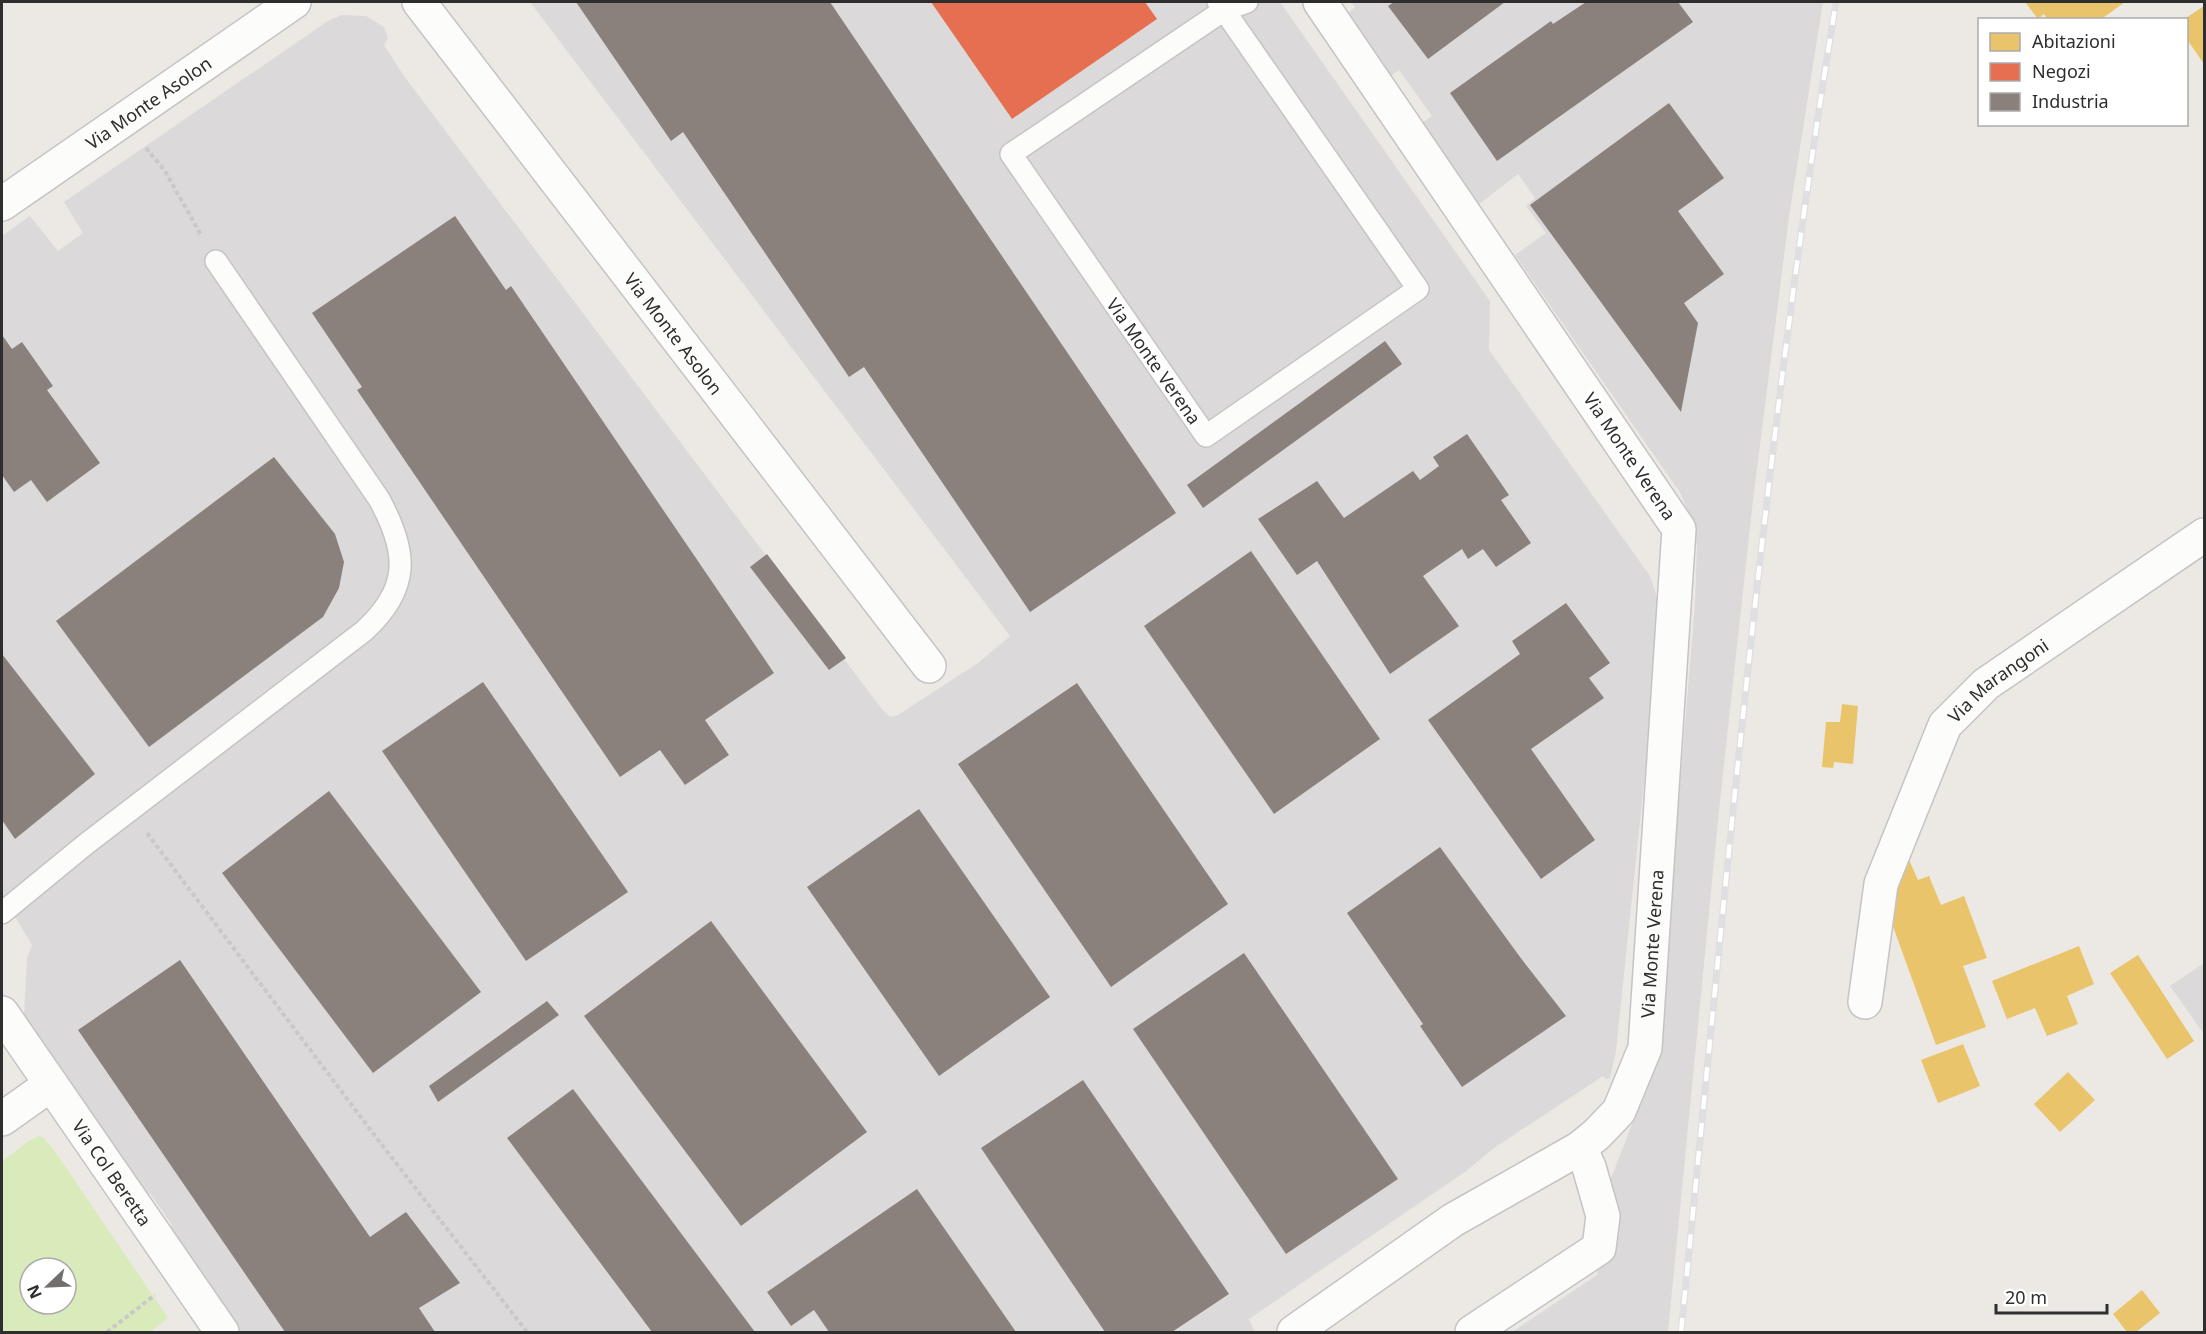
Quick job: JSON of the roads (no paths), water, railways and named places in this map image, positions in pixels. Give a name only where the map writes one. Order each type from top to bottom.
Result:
[{"type":"street","name":"Via Monte Asolon","points":[[2,204],[294,2]]},
{"type":"street","name":"Via Monte Asolon","points":[[419,2],[929,666]]},
{"type":"street","name":"Via Monte Verena","points":[[1294,1332],[1453,1220],[1580,1148],[1619,1111],[1645,1048],[1679,529],[1320,2]]},
{"type":"street","name":"Via Marangoni","points":[[1865,1002],[1881,885],[1946,725],[1986,684],[2205,535]]},
{"type":"street","name":"Via Col Beretta","points":[[2,1013],[222,1332]]},
{"type":"street","points":[[2,1119],[50,1085]]},
{"type":"street","points":[[1472,1332],[1599,1248],[1603,1216],[1589,1167],[1580,1148]]},
{"type":"lane","name":"Via Monte Verena","points":[[1221,6],[1418,289],[1206,436],[1011,154],[1221,6],[1247,2]]},
{"type":"lane","points":[[2,913],[86,844],[364,631],[391,602],[399,580],[399,541],[379,498],[216,261]]},
{"type":"railway","points":[[1681,1332],[1767,499],[1811,167],[1836,2]]}]
